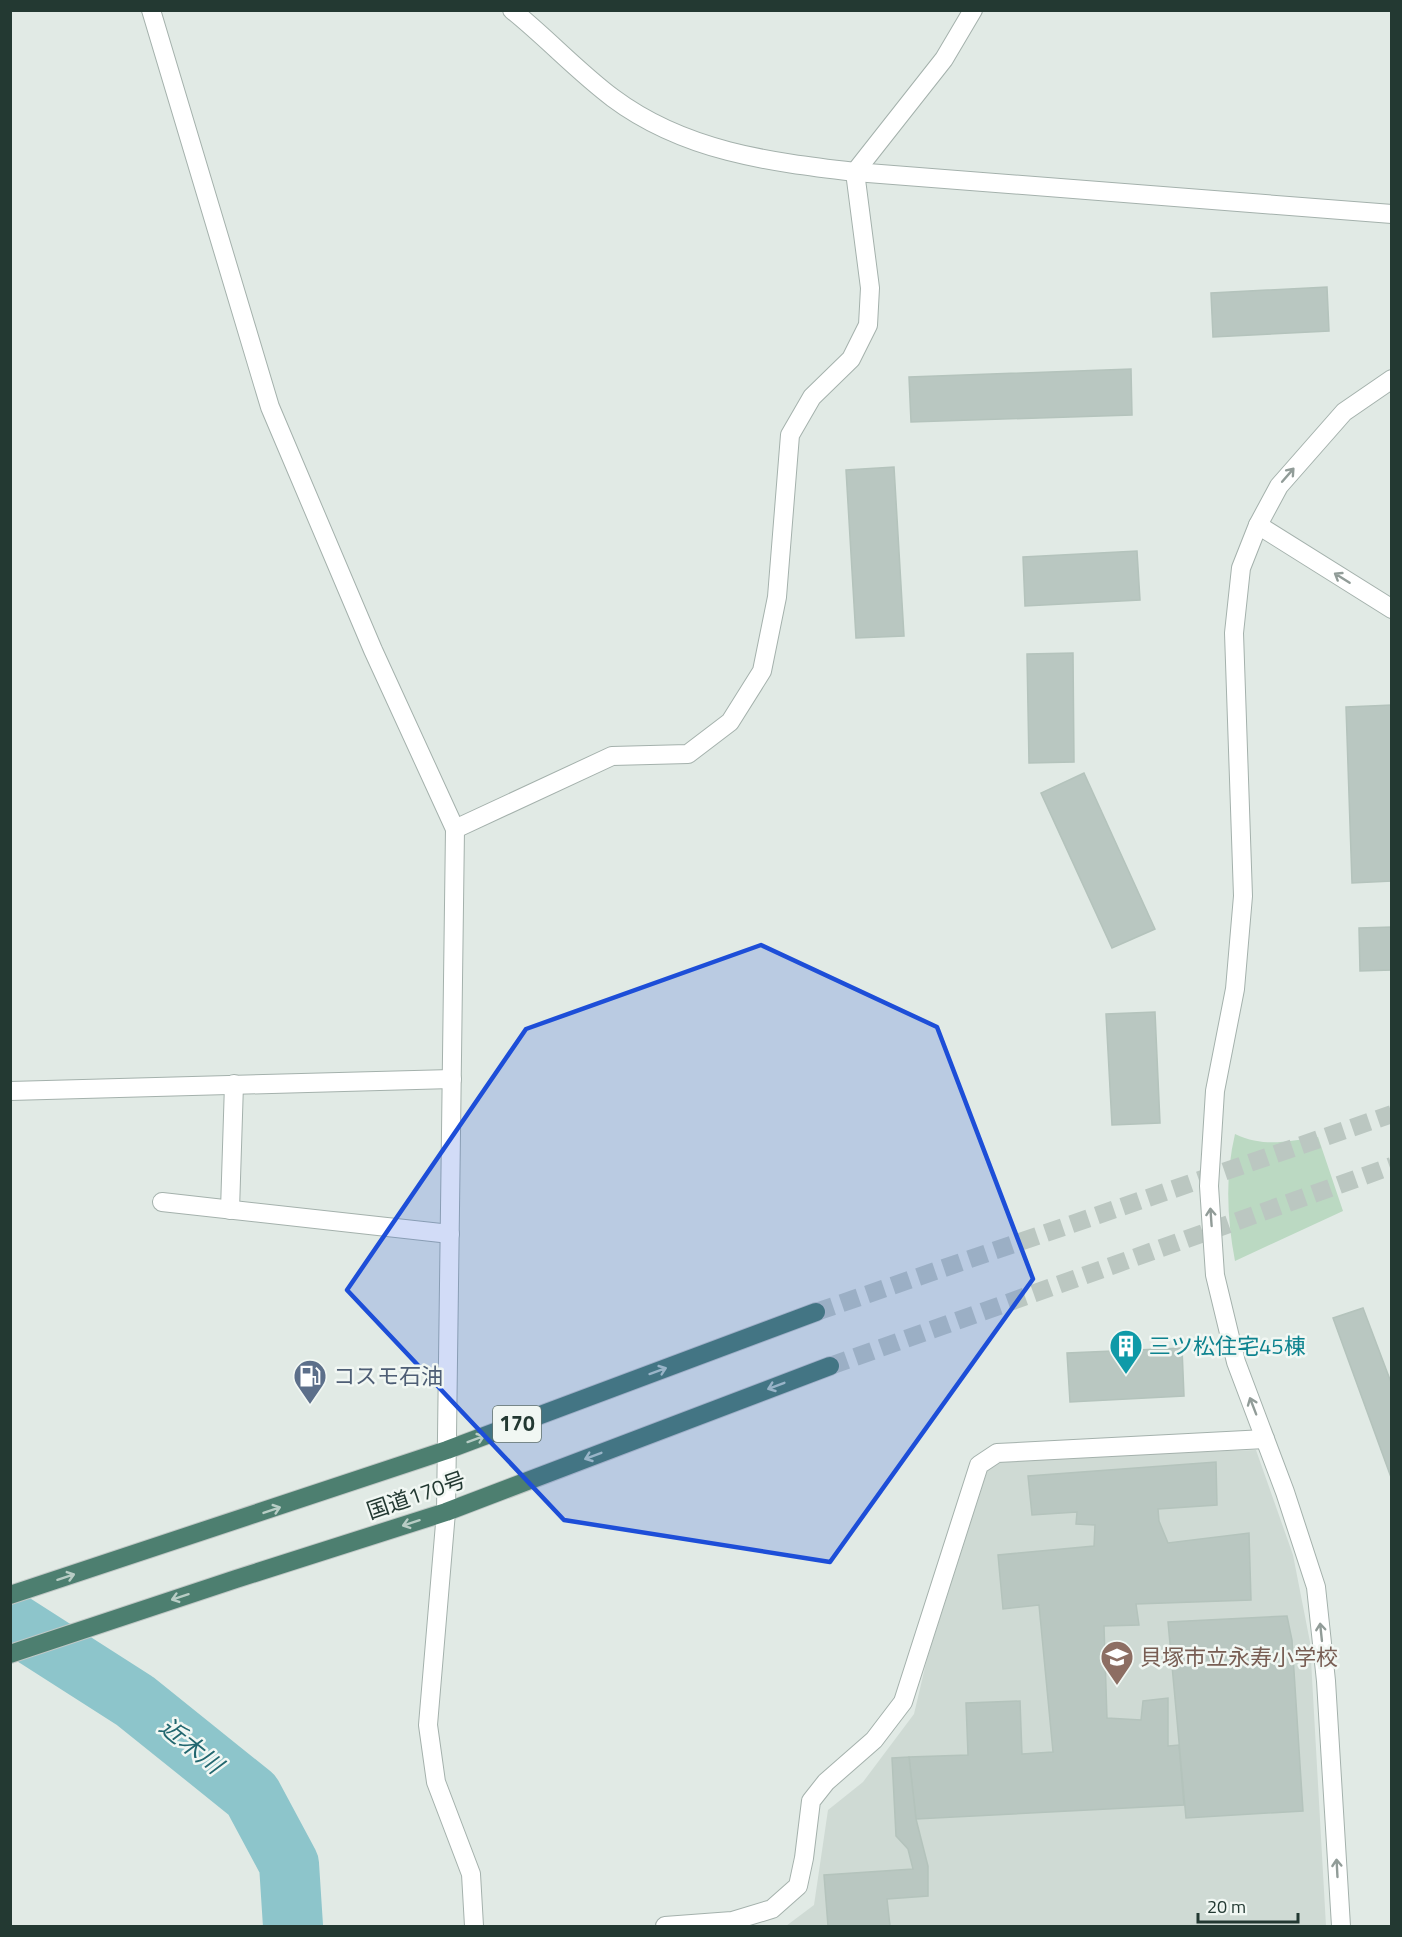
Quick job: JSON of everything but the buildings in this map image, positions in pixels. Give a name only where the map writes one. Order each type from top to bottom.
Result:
[{"type":"highway","name":"国道170号","points":[[10,1595],[447,1450],[816,1312]]},
{"type":"highway","name":"国道170号","points":[[10,1654],[446,1512],[830,1366]]},
{"type":"street","points":[[151,10],[270,407],[372,650],[455,829],[446,1512],[428,1725],[436,1782],[471,1874],[474,1926]]},
{"type":"street","points":[[512,10],[613,98],[670,132],[716,149],[774,162],[855,172],[1392,214]]},
{"type":"street","points":[[455,829],[612,756],[688,754],[730,722],[762,671],[777,597],[790,435],[812,397],[851,359],[868,326],[870,288],[855,172],[944,59],[973,10]]},
{"type":"street","points":[[1341,1926],[1326,1681],[1316,1587],[1285,1492],[1236,1362],[1215,1275],[1209,1186],[1215,1091],[1235,988],[1243,896],[1234,633],[1240,568],[1258,525],[1279,486],[1344,412],[1392,379]]},
{"type":"street","points":[[1258,525],[1392,609]]},
{"type":"street","points":[[10,1091],[452,1079]]},
{"type":"street","points":[[230,1210],[234,1084]]},
{"type":"street","points":[[162,1202],[450,1234]]},
{"type":"street","points":[[665,1926],[732,1921],[772,1909],[798,1886],[811,1801],[826,1782],[874,1740],[903,1702],[979,1465],[997,1453],[1265,1439]]},
{"type":"highlighted area","points":[[761,945],[937,1027],[1033,1279],[830,1562],[564,1520],[347,1290],[526,1029]]},
{"type":"shaded area","name":"貝塚市立永寿小学校","points":[[1256,1450],[1293,1555],[1310,1642],[1326,1926],[786,1926],[814,1905],[828,1810],[863,1782],[914,1714],[927,1659],[991,1459]]},
{"type":"green space","points":[[1235,1134],[1266,1142],[1286,1142],[1318,1137],[1343,1211],[1235,1261],[1230,1229],[1228,1182]]},
{"type":"waterway","name":"近木川","points":[[10,1621],[135,1701],[252,1795],[289,1864],[293,1926]]},
{"type":"tunnel","points":[[816,1312],[1392,1114]]},
{"type":"tunnel","points":[[830,1366],[1392,1166]]},
{"type":"place","name":"三ツ松住宅45棟","points":[[1126,1375]]},
{"type":"place","name":"コスモ石油","points":[[310,1405]]},
{"type":"place","name":"貝塚市立永寿小学校","points":[[1117,1686]]}]
